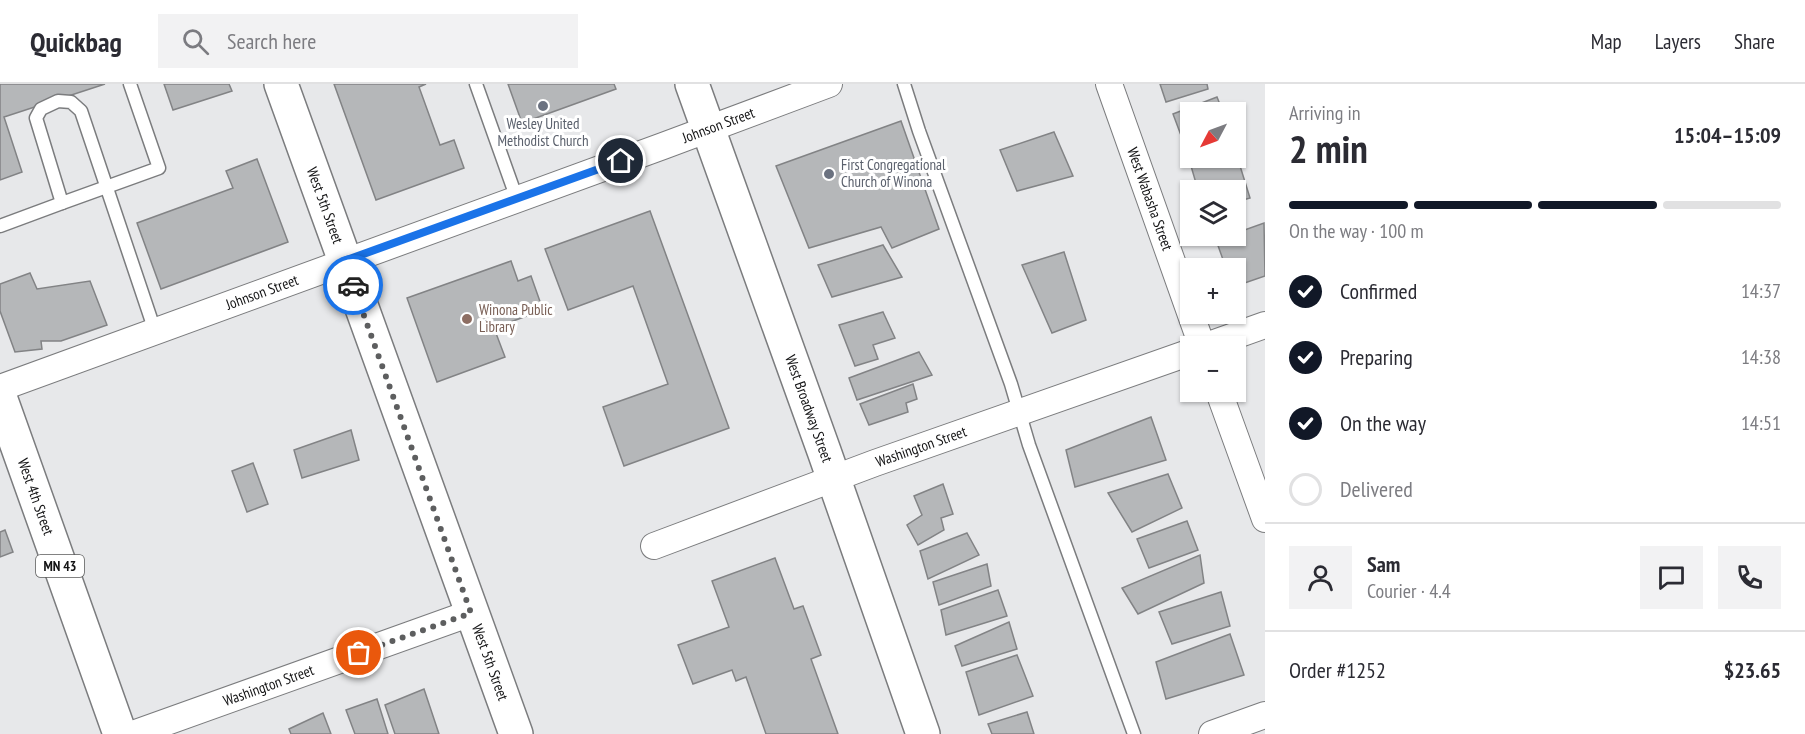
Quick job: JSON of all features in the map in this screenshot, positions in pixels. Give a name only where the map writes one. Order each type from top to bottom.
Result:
[{"type":"main road","name":"West 5th Street","points":[[280,84],[516,734]]},
{"type":"main road","name":"West Broadway Street","points":[[692,84],[923,734]]},
{"type":"main road","name":"West 4th Street","points":[[0,398],[120,734]]},
{"type":"street","name":"Johnson Street","points":[[0,388],[829,84]]},
{"type":"street","name":"West Wabasha Street","points":[[1109,84],[1200,336]]},
{"type":"street","points":[[1234,336],[1265,326]]},
{"type":"street","name":"Washington Street","points":[[654,546],[1180,356]]},
{"type":"street","points":[[1223,402],[1265,519]]},
{"type":"street","name":"Washington Street","points":[[133,734],[471,613]]},
{"type":"street","points":[[1212,734],[1265,715]]},
{"type":"lane","points":[[0,226],[159,168],[130,84]]},
{"type":"lane","points":[[476,84],[517,199]]},
{"type":"lane","points":[[904,84],[1020,413],[1029,445],[1134,734]]},
{"type":"lane","points":[[62,204],[36,118],[41,109],[58,101],[72,102],[81,111],[155,331]]},
{"type":"building","points":[[0,84],[105,84],[4,117],[22,172],[0,180]]},
{"type":"building","points":[[164,84],[229,84],[232,91],[173,110]]},
{"type":"building","points":[[334,84],[426,84],[419,87],[440,145],[454,140],[464,168],[376,200]]},
{"type":"building","name":"Wesley United Methodist Church","points":[[508,84],[614,84],[616,89],[522,123]]},
{"type":"building","points":[[1160,84],[1207,84],[1208,89],[1166,102]]},
{"type":"building","points":[[1217,97],[1219,102],[1204,102]]},
{"type":"building","points":[[1180,111],[1180,133],[1173,114]]},
{"type":"building","points":[[901,121],[939,229],[892,248],[881,227],[809,248],[776,166]]},
{"type":"building","points":[[1054,132],[1073,176],[1017,191],[1000,150]]},
{"type":"building","points":[[257,159],[288,242],[161,289],[137,223],[233,188],[226,171]]},
{"type":"building","points":[[1192,168],[1241,168],[1244,180],[1195,180]]},
{"type":"building","points":[[1246,185],[1250,198],[1246,199]]},
{"type":"building","points":[[650,211],[729,428],[624,466],[603,407],[668,384],[633,286],[568,310],[545,249]]},
{"type":"building","points":[[1264,223],[1265,276],[1246,283],[1246,258],[1222,258],[1218,246],[1246,246],[1246,229]]},
{"type":"building","points":[[883,245],[902,277],[832,297],[818,265]]},
{"type":"building","points":[[1064,252],[1086,320],[1052,333],[1022,265]]},
{"type":"building","name":"Winona Public Library","points":[[511,261],[518,281],[531,276],[543,310],[494,328],[505,357],[437,382],[407,298]]},
{"type":"building","points":[[30,273],[37,289],[90,281],[107,325],[61,341],[41,341],[42,349],[15,352],[0,311],[0,284]]},
{"type":"building","points":[[883,312],[895,338],[873,345],[878,359],[855,366],[839,325]]},
{"type":"building","points":[[919,352],[932,375],[857,400],[849,378]]},
{"type":"building","points":[[913,384],[917,399],[906,403],[908,412],[869,425],[860,404]]},
{"type":"building","points":[[1151,417],[1166,460],[1075,487],[1066,450]]},
{"type":"building","points":[[351,430],[359,460],[302,478],[294,450]]},
{"type":"building","points":[[253,463],[268,504],[247,512],[232,471]]},
{"type":"building","points":[[1168,474],[1182,508],[1132,532],[1108,493]]},
{"type":"building","points":[[943,484],[953,514],[941,518],[944,530],[918,545],[907,525],[922,515],[914,496]]},
{"type":"building","points":[[1187,521],[1198,550],[1149,568],[1137,539]]},
{"type":"building","points":[[5,530],[13,552],[0,557],[0,532]]},
{"type":"building","points":[[967,533],[979,555],[928,579],[920,551]]},
{"type":"building","points":[[1200,555],[1204,583],[1138,614],[1122,588]]},
{"type":"building","points":[[775,558],[794,609],[803,606],[821,655],[811,659],[838,734],[766,734],[746,677],[736,681],[732,670],[693,684],[678,645],[729,627],[712,581]]},
{"type":"building","points":[[987,564],[991,586],[939,605],[933,582]]},
{"type":"building","points":[[998,590],[1007,616],[946,635],[941,610]]},
{"type":"building","points":[[1221,592],[1230,626],[1172,644],[1159,612]]},
{"type":"building","points":[[1009,622],[1017,649],[962,666],[955,646]]},
{"type":"building","points":[[1230,634],[1244,675],[1166,699],[1156,662]]},
{"type":"building","points":[[1017,655],[1033,696],[979,715],[966,672]]},
{"type":"building","points":[[424,689],[439,734],[395,734],[385,705]]},
{"type":"building","points":[[377,699],[388,734],[355,734],[346,710]]},
{"type":"building","points":[[1027,712],[1034,734],[992,734],[988,724]]},
{"type":"building","points":[[323,713],[331,734],[291,734],[289,729]]},
{"type":"way so far","points":[[353,285],[471,613],[359,653]]},
{"type":"place","name":"Wesley United Methodist Church","points":[[543,106]]},
{"type":"place","name":"First Congregational Church of Winona","points":[[829,174]]},
{"type":"place","name":"Winona Public Library","points":[[467,319]]},
{"type":"route","points":[[353,285],[344,261],[621,161]]}]
